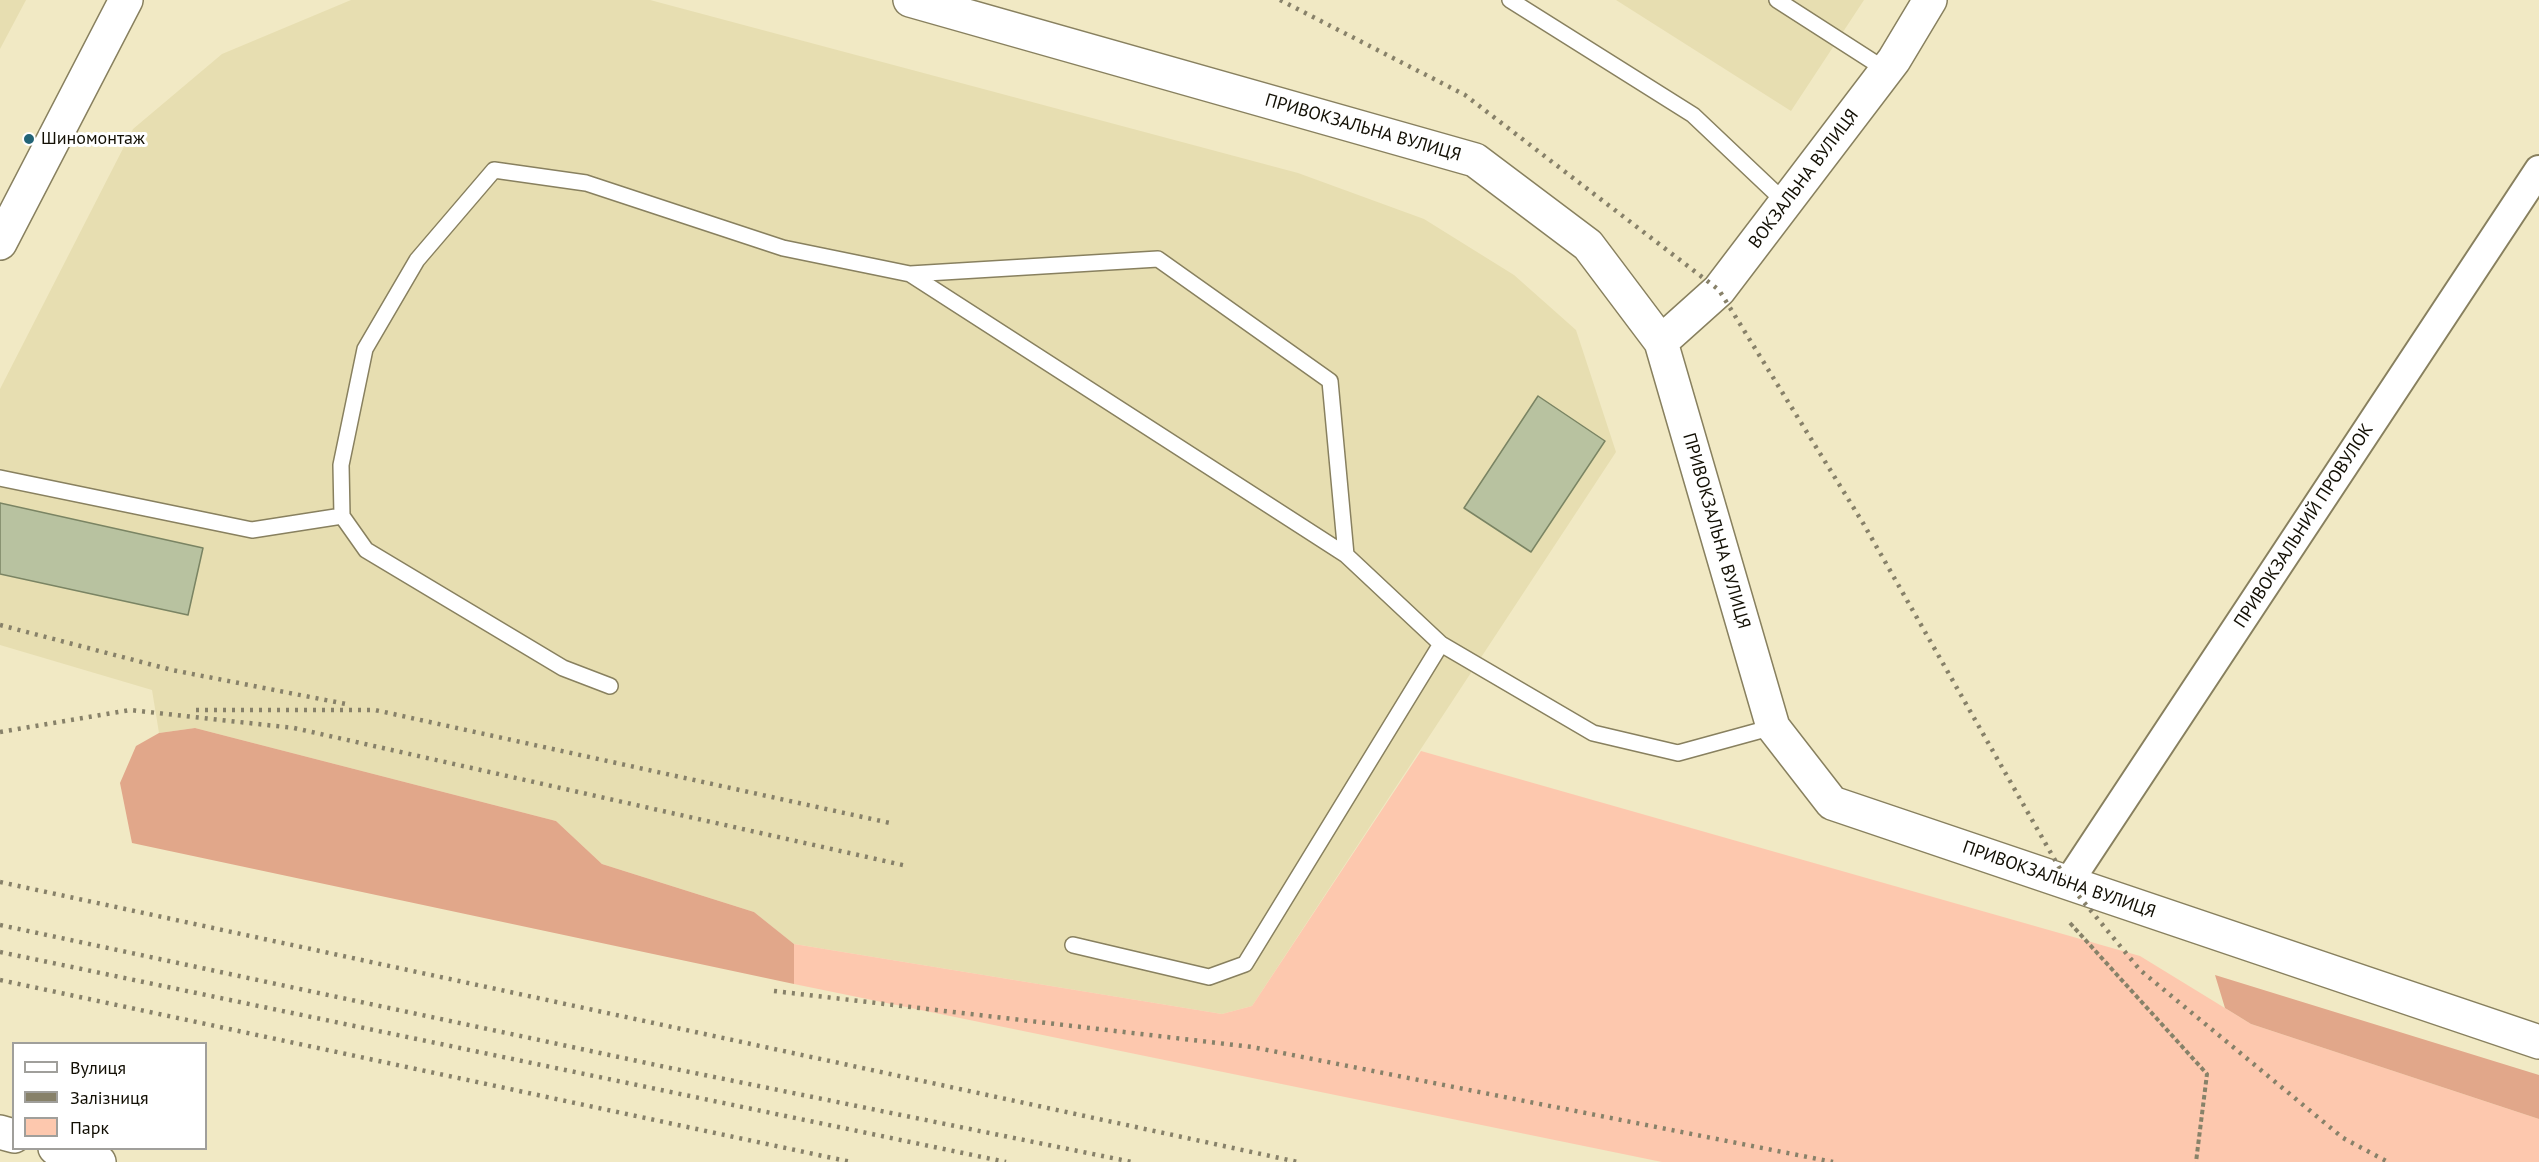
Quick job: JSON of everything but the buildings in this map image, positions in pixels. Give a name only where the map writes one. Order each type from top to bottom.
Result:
[{"type":"main road","points":[[0,243],[126,0]]},
{"type":"main road","name":"ПРИВОКЗАЛЬНА ВУЛИЦЯ","points":[[910,0],[1475,160],[1588,245],[1660,342],[1773,728],[1832,803],[2539,1042]]},
{"type":"main road","name":"ВОКЗАЛЬНА ВУЛИЦЯ","points":[[1660,342],[1719,290],[1886,70],[1930,0]]},
{"type":"main road","points":[[58,1150],[99,1162]]},
{"type":"street","name":"ПРИВОКЗАЛЬНИЙ ПРОВУЛОК","points":[[2059,880],[2539,170]]},
{"type":"lane","points":[[1510,0],[1693,115],[1786,203]]},
{"type":"lane","points":[[1777,0],[1886,70]]},
{"type":"lane","points":[[610,686],[563,668],[366,550],[342,516],[341,465],[364,349],[417,260],[494,170],[586,183],[783,248],[910,274],[1158,259],[1330,381],[1346,555]]},
{"type":"lane","points":[[910,274],[1346,555],[1441,645],[1593,733],[1678,753],[1773,728]]},
{"type":"lane","points":[[0,478],[252,530],[342,516]]},
{"type":"lane","points":[[1073,945],[1209,977],[1245,964],[1441,645]]},
{"type":"path","points":[[2059,880],[2072,928],[2208,1074],[2196,1162]]},
{"type":"shaded area","points":[[0,0],[26,0],[0,49]]},
{"type":"shaded area","points":[[351,0],[650,0],[1298,173],[1424,219],[1514,275],[1576,330],[1616,452],[1252,1006],[1222,1014],[794,944],[754,912],[602,864],[556,821],[195,728],[159,733],[152,690],[0,645],[0,389],[133,129],[222,54]]},
{"type":"shaded area","points":[[1616,0],[1864,0],[1791,111]]},
{"type":"shaded area","points":[[195,728],[556,821],[602,864],[754,912],[794,944],[794,984],[132,843],[120,783],[136,746],[159,733]]},
{"type":"shaded area","points":[[2215,975],[2539,1075],[2539,1119],[2251,1024],[2225,1008]]},
{"type":"green space","points":[[1421,751],[2140,956],[2251,1024],[2539,1119],[2539,1162],[1662,1162],[794,984],[794,944],[1222,1014],[1252,1006]]},
{"type":"railway","points":[[1280,0],[1465,95],[1719,290],[1863,523],[2068,883],[2140,970],[2343,1138],[2388,1162]]},
{"type":"railway","points":[[0,625],[172,670],[346,704]]},
{"type":"railway","points":[[0,732],[130,710],[294,728],[907,866]]},
{"type":"railway","points":[[196,710],[375,710],[890,823]]},
{"type":"railway","points":[[0,882],[1298,1162]]},
{"type":"railway","points":[[0,925],[675,1069],[1132,1162]]},
{"type":"railway","points":[[0,952],[1006,1162]]},
{"type":"railway","points":[[0,980],[851,1162]]},
{"type":"railway","points":[[774,991],[1252,1047],[1833,1162]]},
{"type":"place","name":"Шиномонтаж","points":[[29,139]]}]
